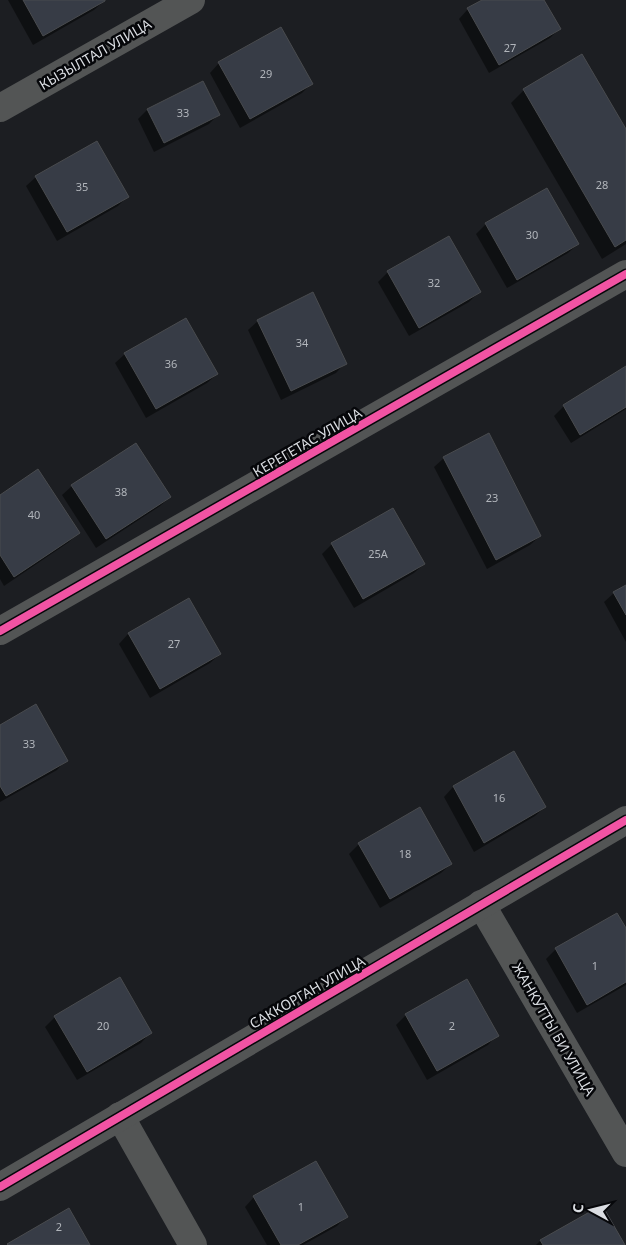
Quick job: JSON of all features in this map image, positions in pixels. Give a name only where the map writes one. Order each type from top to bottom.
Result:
[{"type":"street","name":"КЫЗЫЛТАЛ УЛИЦА","points":[[0,108],[191,0]]},
{"type":"street","name":"КЕРЕГЕТАС УЛИЦА","points":[[0,631],[626,274]]},
{"type":"street","name":"САККОРГАН УЛИЦА","points":[[0,1187],[626,820]]},
{"type":"street","name":"ЖАНКУТТЫ БИ УЛИЦА","points":[[482,904],[626,1153]]},
{"type":"street","points":[[120,1116],[193,1245]]},
{"type":"building","points":[[23,0],[105,0],[105,1],[43,36]]},
{"type":"building","points":[[482,0],[544,0],[561,29],[499,65],[467,8]]},
{"type":"building","points":[[281,27],[313,84],[250,119],[218,62]]},
{"type":"building","points":[[582,54],[626,129],[626,240],[615,247],[523,89]]},
{"type":"building","points":[[203,81],[220,115],[164,143],[147,109]]},
{"type":"building","points":[[97,141],[129,197],[67,232],[35,176]]},
{"type":"building","points":[[547,188],[579,244],[517,280],[485,223]]},
{"type":"building","points":[[449,236],[481,292],[419,328],[387,271]]},
{"type":"building","points":[[313,292],[347,364],[291,391],[257,320]]},
{"type":"building","points":[[186,318],[218,374],[156,409],[124,353]]},
{"type":"building","points":[[626,366],[626,407],[580,435],[563,405]]},
{"type":"building","points":[[489,433],[541,536],[496,560],[443,457]]},
{"type":"building","points":[[136,443],[171,497],[106,539],[71,485]]},
{"type":"building","points":[[38,469],[80,533],[14,577],[0,555],[0,495]]},
{"type":"building","points":[[393,508],[425,564],[363,599],[331,543]]},
{"type":"building","points":[[626,585],[626,615],[613,592]]},
{"type":"building","points":[[189,598],[221,654],[160,689],[128,633]]},
{"type":"building","points":[[36,704],[68,761],[6,796],[0,786],[0,725]]},
{"type":"building","points":[[514,751],[546,807],[484,843],[453,786]]},
{"type":"building","points":[[420,807],[452,864],[390,899],[358,843]]},
{"type":"building","points":[[617,913],[626,928],[626,982],[587,1005],[555,948]]},
{"type":"building","points":[[120,977],[152,1033],[87,1072],[54,1016]]},
{"type":"building","points":[[467,979],[499,1036],[437,1071],[405,1014]]},
{"type":"building","points":[[316,1161],[348,1217],[298,1245],[281,1245],[253,1196]]},
{"type":"building","points":[[602,1205],[625,1245],[543,1245],[540,1240]]},
{"type":"building","points":[[69,1208],[90,1245],[7,1244]]},
{"type":"cycle path","points":[[0,631],[626,274]]},
{"type":"cycle path","points":[[0,1187],[626,820]]}]
